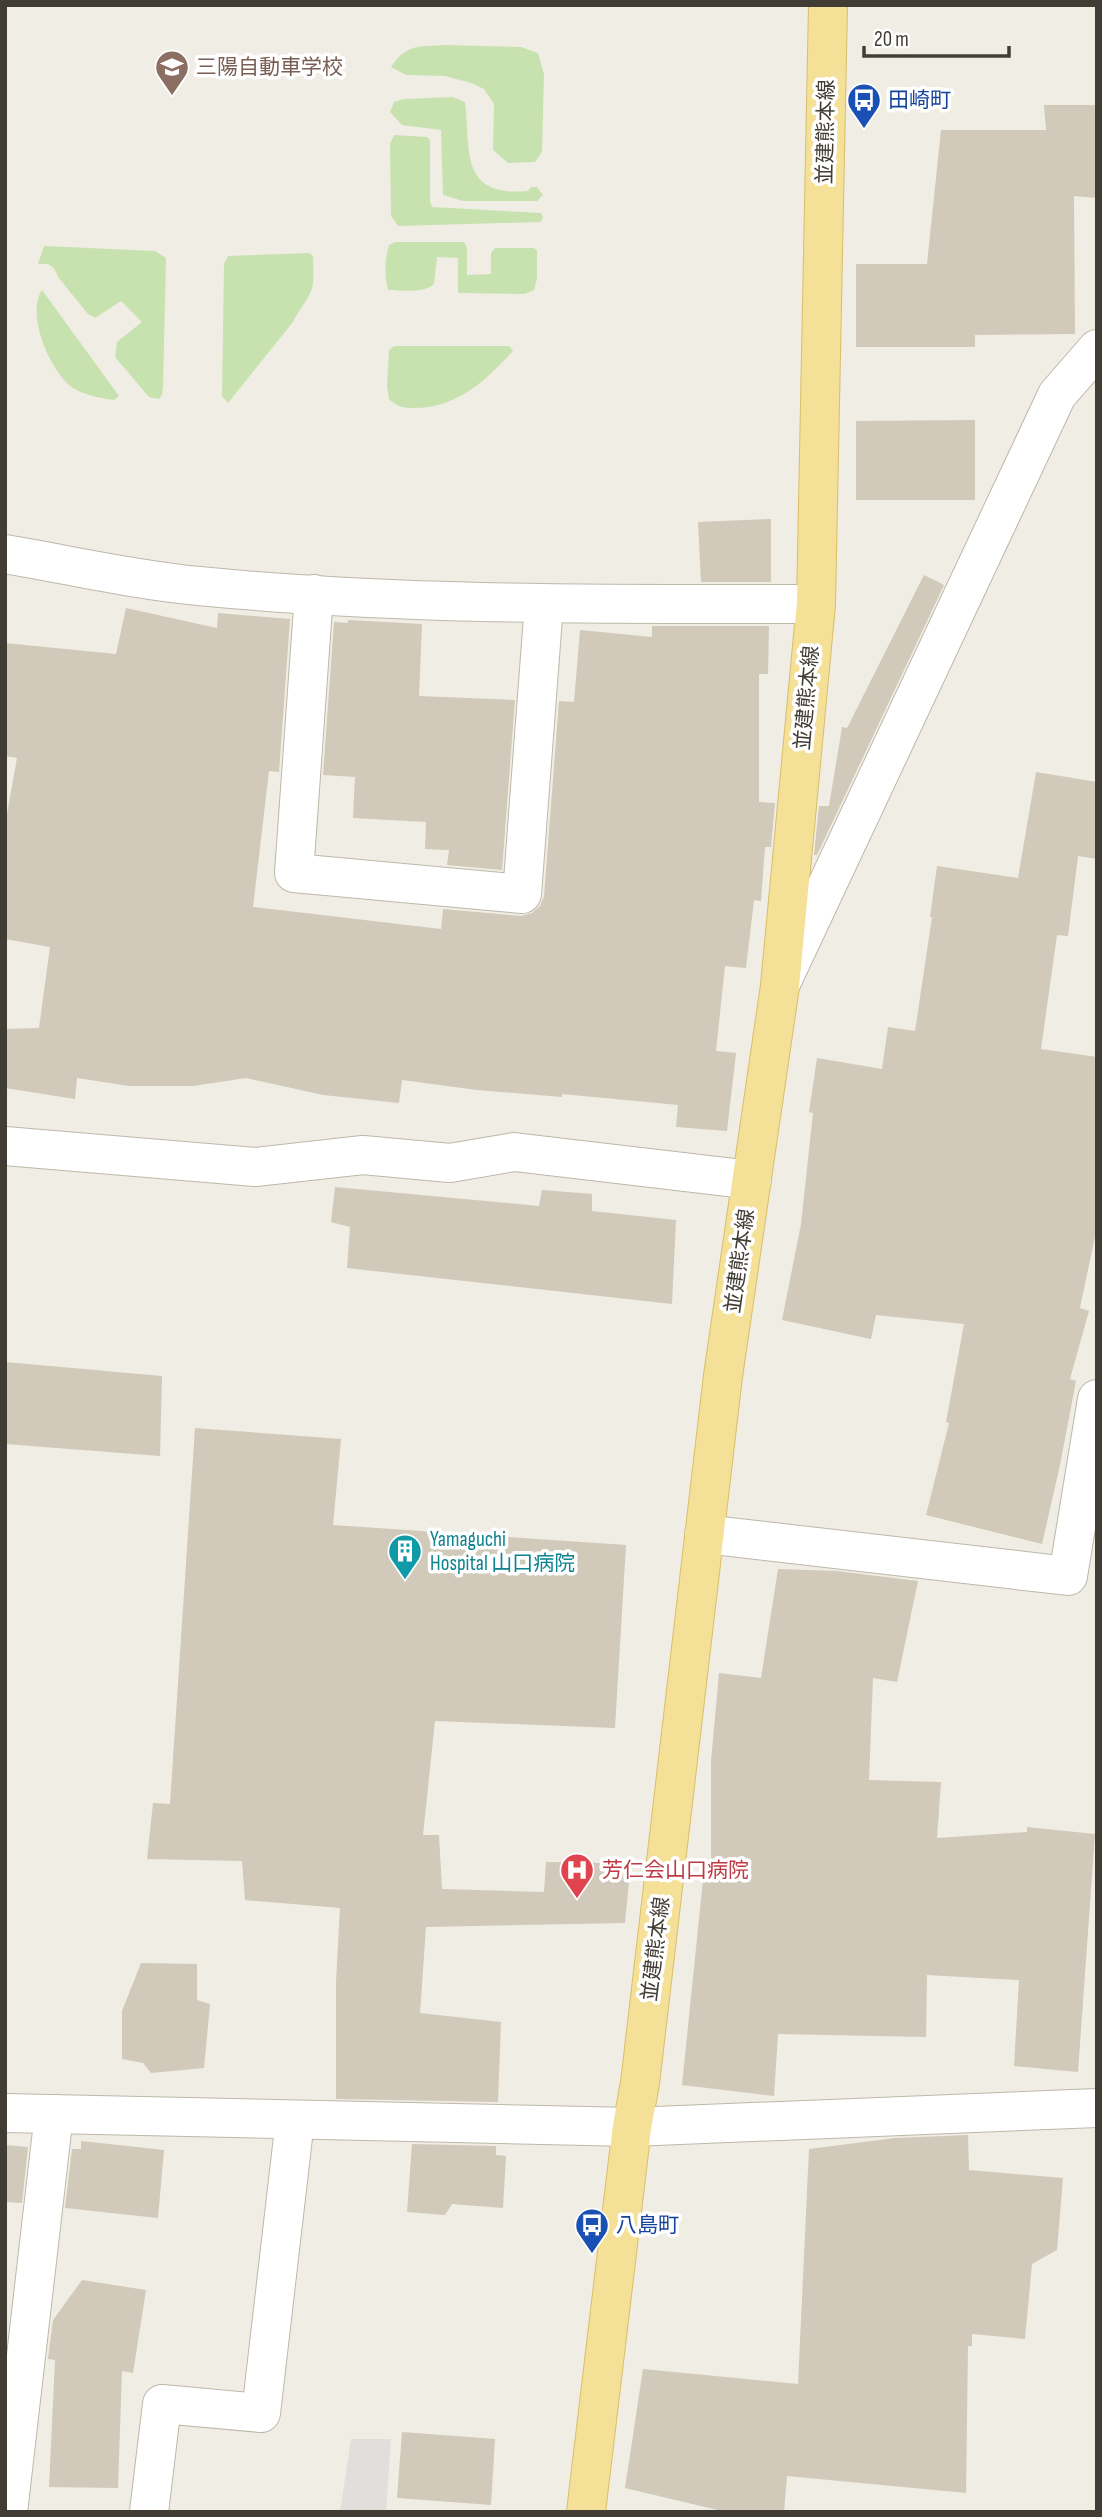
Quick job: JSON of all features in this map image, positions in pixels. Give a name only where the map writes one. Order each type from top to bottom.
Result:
[{"type":"main road","name":"並建熊本線","points":[[586,2512],[632,2127],[640,2083],[723,1376],[780,986],[816,604],[828,5]]},
{"type":"street","points":[[780,986],[1057,396],[1097,349]]},
{"type":"street","points":[[5,554],[197,586],[314,594],[544,604],[816,604]]},
{"type":"street","points":[[314,594],[294,873],[522,894],[544,604]]},
{"type":"street","points":[[5,1146],[255,1167],[363,1155],[450,1163],[514,1152],[752,1180]]},
{"type":"street","points":[[704,1534],[1068,1576],[1097,1399]]},
{"type":"street","points":[[5,2113],[632,2127],[1097,2108]]},
{"type":"street","points":[[8,2512],[54,2114]]},
{"type":"street","points":[[149,2512],[162,2404],[261,2413],[295,2120]]},
{"type":"green space","points":[[446,45],[521,47],[538,53],[544,74],[542,152],[535,162],[508,163],[493,150],[494,104],[484,89],[445,76],[406,75],[391,67],[408,50]]},
{"type":"green space","points":[[453,97],[465,102],[469,153],[479,178],[490,187],[506,191],[528,191],[531,187],[537,187],[543,195],[537,201],[463,201],[443,195],[441,130],[402,125],[390,112],[394,102],[404,99]]},
{"type":"green space","points":[[394,135],[427,137],[430,141],[432,207],[541,213],[543,218],[540,222],[398,226],[391,216],[390,144]]},
{"type":"green space","points":[[396,242],[464,242],[467,248],[467,275],[491,274],[491,253],[495,248],[534,248],[537,251],[537,279],[534,290],[524,294],[458,293],[458,258],[437,257],[434,284],[418,290],[388,290],[387,256],[389,245]]},
{"type":"green space","points":[[44,246],[155,251],[166,258],[163,386],[159,399],[149,397],[115,357],[117,342],[142,322],[121,301],[95,318],[88,314],[58,277],[54,268],[48,264],[38,264]]},
{"type":"green space","points":[[309,253],[313,256],[314,274],[309,295],[293,322],[228,403],[222,396],[224,264],[228,256]]},
{"type":"green space","points":[[42,290],[119,396],[114,400],[77,390],[61,376],[47,353],[38,326],[38,300]]},
{"type":"green space","points":[[394,346],[509,346],[513,351],[492,373],[457,398],[429,407],[410,408],[389,399],[389,350]]},
{"type":"shaded area","points":[[351,2439],[391,2439],[386,2512],[340,2512]]},
{"type":"building","points":[[1044,105],[1097,105],[1097,198],[1074,196],[1075,334],[975,335],[975,347],[856,347],[856,264],[927,264],[941,130],[1046,130]]},
{"type":"building","points":[[975,420],[975,500],[856,500],[856,421]]},
{"type":"building","points":[[771,519],[771,582],[701,582],[698,522]]},
{"type":"building","points":[[924,575],[944,585],[817,855],[814,855],[819,806],[829,806],[842,727],[847,728]]},
{"type":"building","points":[[126,608],[217,628],[218,613],[290,619],[279,772],[269,771],[253,907],[441,929],[443,909],[521,916],[532,913],[540,906],[544,896],[559,701],[574,702],[580,630],[652,637],[652,626],[769,626],[768,674],[759,674],[759,802],[775,803],[771,847],[765,847],[761,901],[754,900],[746,968],[725,966],[716,1051],[736,1053],[727,1131],[676,1127],[678,1105],[562,1094],[562,1097],[477,1090],[402,1080],[399,1103],[323,1095],[246,1078],[193,1086],[129,1086],[77,1078],[75,1099],[5,1088],[5,1029],[39,1028],[50,947],[5,939],[5,825],[17,758],[5,756],[5,643],[116,654]]},
{"type":"building","points":[[348,620],[422,624],[419,696],[515,700],[502,870],[447,865],[449,850],[425,849],[426,822],[353,818],[355,777],[323,775],[334,622],[348,623]]},
{"type":"building","points":[[1036,772],[1097,782],[1097,859],[1078,856],[1068,936],[1057,935],[1041,1049],[1097,1057],[1097,1227],[1080,1308],[1089,1311],[1070,1379],[1076,1381],[1042,1544],[926,1515],[949,1423],[946,1422],[964,1324],[876,1315],[871,1339],[782,1320],[801,1224],[813,1113],[809,1112],[817,1058],[882,1069],[888,1027],[915,1031],[937,866],[1018,878]]},
{"type":"building","points":[[335,1187],[539,1206],[542,1190],[592,1194],[592,1211],[676,1220],[672,1304],[347,1268],[350,1227],[331,1222]]},
{"type":"building","points":[[5,1362],[162,1376],[160,1456],[5,1444]]},
{"type":"building","points":[[195,1428],[341,1439],[333,1525],[626,1545],[615,1728],[435,1721],[423,1835],[439,1835],[442,1889],[544,1892],[546,1862],[605,1863],[605,1872],[630,1871],[625,1923],[426,1927],[420,2013],[501,2022],[498,2102],[336,2099],[336,1982],[340,1908],[245,1900],[242,1861],[147,1859],[153,1803],[170,1804]]},
{"type":"building","points":[[778,1569],[837,1571],[918,1581],[897,1682],[873,1678],[869,1780],[941,1782],[937,1838],[1027,1832],[1027,1827],[1095,1834],[1078,2072],[1014,2066],[1019,1980],[927,1975],[926,2037],[778,2034],[774,2096],[682,2085],[704,1870],[711,1870],[711,1761],[719,1673],[761,1678]]},
{"type":"building","points":[[141,1963],[197,1964],[197,2000],[210,2004],[204,2068],[151,2073],[143,2063],[122,2059],[122,2011]]},
{"type":"building","points":[[968,2135],[969,2170],[1063,2178],[1057,2250],[1032,2264],[1025,2339],[972,2334],[972,2346],[968,2346],[966,2493],[787,2476],[784,2512],[726,2512],[625,2488],[643,2369],[798,2384],[809,2149],[895,2138]]},
{"type":"building","points":[[81,2141],[164,2150],[158,2218],[65,2208],[72,2149],[81,2149]]},
{"type":"building","points":[[412,2144],[496,2146],[496,2155],[506,2156],[503,2208],[452,2204],[445,2215],[407,2212]]},
{"type":"building","points":[[5,2145],[28,2147],[22,2203],[5,2202]]},
{"type":"building","points":[[82,2280],[146,2290],[133,2373],[122,2371],[118,2488],[49,2487],[55,2360],[48,2359],[53,2320]]},
{"type":"building","points":[[402,2432],[495,2439],[491,2505],[397,2498]]},
{"type":"place","name":"三陽自動車学校","points":[[172,97]]},
{"type":"place","name":"田崎町","points":[[864,130]]},
{"type":"place","name":"Yamaguchi Hospital 山口病院","points":[[405,1581]]},
{"type":"place","name":"芳仁会山口病院","points":[[577,1900]]},
{"type":"place","name":"八島町","points":[[592,2255]]}]
